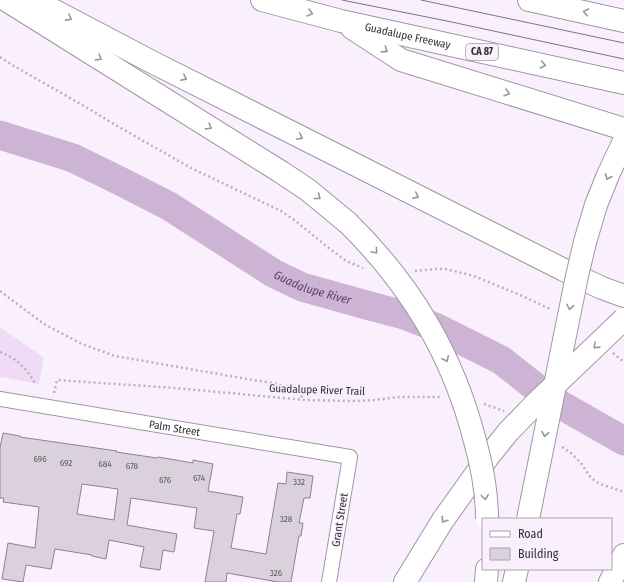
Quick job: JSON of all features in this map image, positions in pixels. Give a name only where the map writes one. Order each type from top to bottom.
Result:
[{"type":"highway","points":[[6,0],[308,190],[348,223],[371,246],[388,266],[423,314],[441,347],[462,396],[478,452],[484,482],[487,518]]},
{"type":"highway","points":[[34,0],[152,62],[550,263],[596,285],[624,296]]},
{"type":"highway","name":"Guadalupe Freeway","points":[[262,0],[341,21],[624,83]]},
{"type":"highway","points":[[529,0],[624,20]]},
{"type":"highway","points":[[341,21],[401,60],[624,129]]},
{"type":"highway","points":[[528,518],[585,242],[596,205],[624,141]]},
{"type":"highway","points":[[405,582],[443,520],[488,457],[507,422],[534,405],[624,319]]},
{"type":"highway","points":[[610,582],[623,552]]},
{"type":"highway","points":[[486,582],[488,570]]},
{"type":"highway","points":[[514,582],[517,570]]},
{"type":"street","name":"Palm Street","points":[[0,399],[350,457]]},
{"type":"street","name":"Grant Street","points":[[329,582],[350,457]]},
{"type":"path","points":[[0,291],[44,324],[82,344],[115,356],[259,382],[274,383],[294,389],[305,400]]},
{"type":"path","points":[[0,352],[19,363],[28,372],[36,385]]},
{"type":"path","name":"Guadalupe River Trail","points":[[51,407],[57,380],[175,388],[305,400],[352,401],[400,397],[443,397]]},
{"type":"path","points":[[483,403],[507,422]]},
{"type":"path","points":[[560,446],[572,454],[581,463],[591,478],[600,484],[624,492]]},
{"type":"shaded area","points":[[0,327],[44,358],[39,384],[0,377]]},
{"type":"building","points":[[3,433],[20,437],[117,451],[116,452],[193,463],[193,460],[213,464],[208,491],[243,497],[240,514],[237,514],[231,548],[266,554],[278,483],[286,484],[287,472],[313,476],[310,498],[304,498],[299,523],[303,523],[301,536],[299,536],[291,582],[278,582],[227,573],[226,582],[205,582],[214,531],[194,528],[197,508],[131,498],[127,525],[177,534],[174,552],[163,550],[160,570],[140,567],[144,547],[109,540],[106,559],[92,555],[55,549],[51,569],[26,565],[23,582],[2,579],[8,543],[35,548],[39,507],[3,502],[4,498],[0,498],[0,448]],"holes":[[[82,484],[118,489],[114,520],[77,514]]]},
{"type":"waterway","name":"Guadalupe River","points":[[0,135],[73,158],[120,181],[169,206],[273,273],[302,287],[404,315],[435,327],[501,360],[561,405],[624,441]]},
{"type":"tram line","points":[[342,0],[624,59]]},
{"type":"tram line","points":[[421,0],[624,43]]}]
